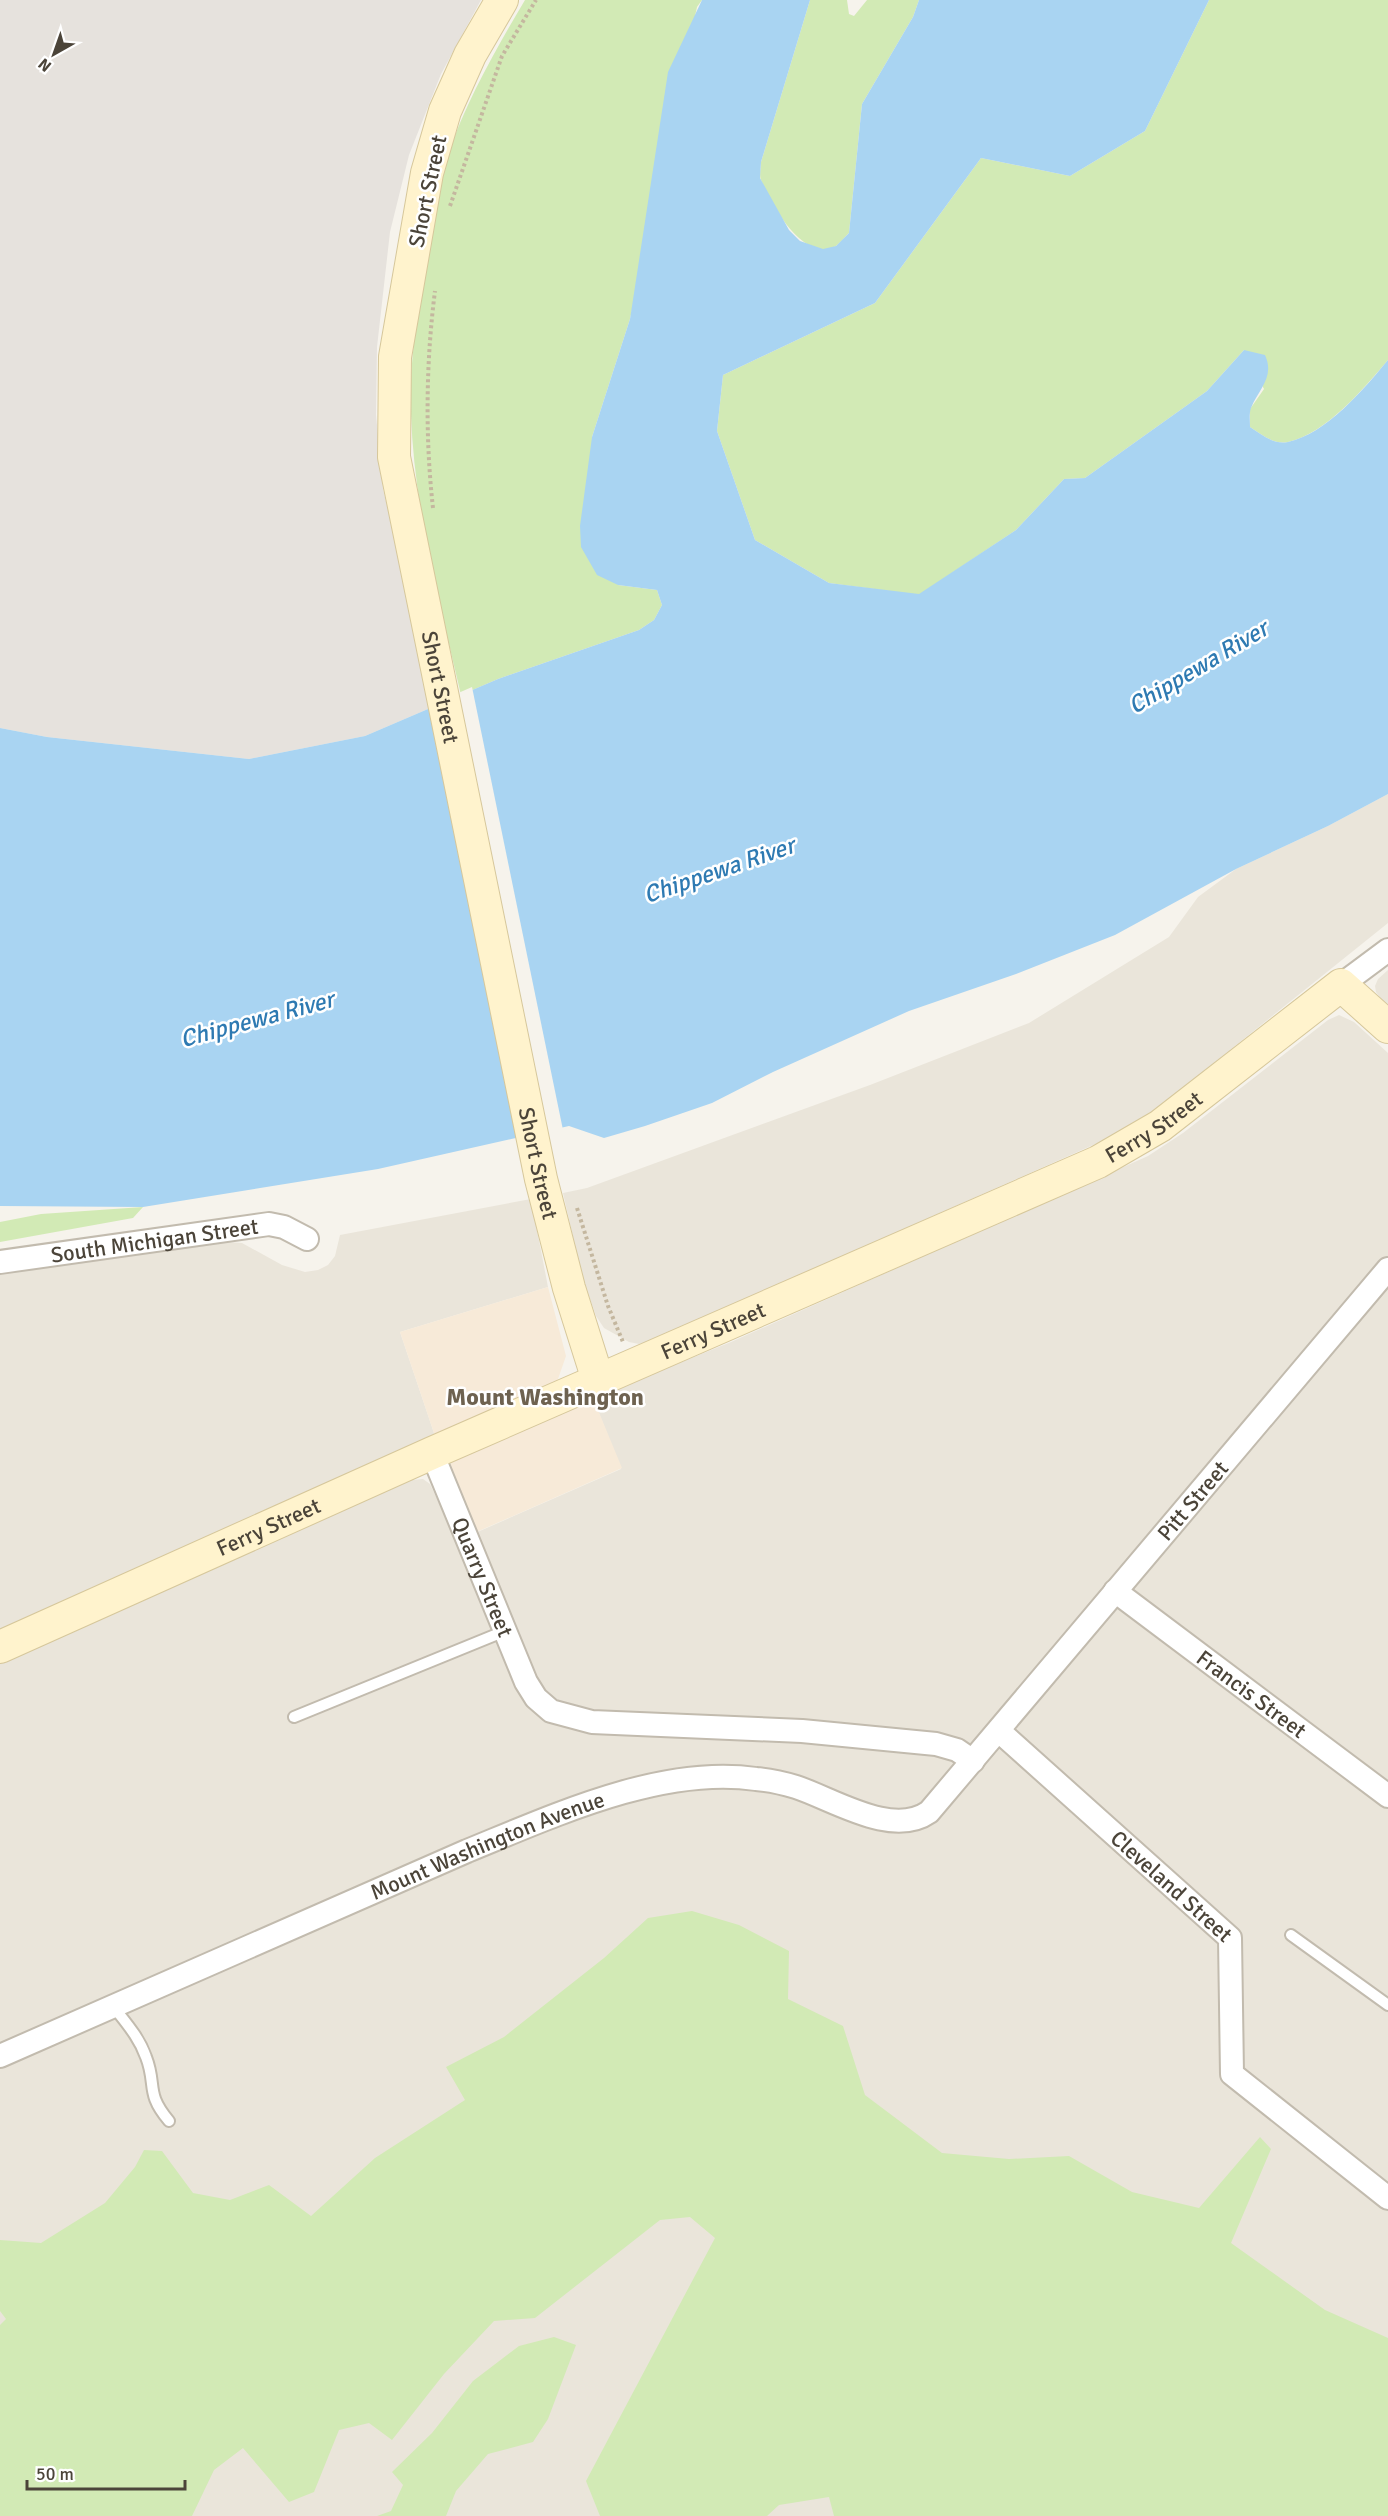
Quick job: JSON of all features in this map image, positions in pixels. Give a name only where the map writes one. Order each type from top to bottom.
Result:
[{"type":"main road","name":"Short Street","points":[[502,0],[471,55],[445,111],[427,173],[395,357],[394,457],[542,1179],[566,1278],[598,1380]]},
{"type":"main road","points":[[1341,985],[1388,1027]]},
{"type":"main road","name":"Ferry Street","points":[[0,1647],[432,1453],[1001,1205],[1132,1143],[1160,1126],[1341,985]]},
{"type":"street","name":"Ferry Street","points":[[1341,985],[1388,950]]},
{"type":"street","name":"South Michigan Street","points":[[0,1262],[269,1224],[284,1227],[307,1239]]},
{"type":"street","name":"Pitt Street","points":[[999,1731],[1388,1269]]},
{"type":"street","name":"Quarry Street","points":[[432,1453],[526,1682],[536,1698],[551,1711],[592,1722],[802,1731],[914,1742],[949,1747],[973,1761]]},
{"type":"street","name":"Francis Street","points":[[1115,1591],[1388,1796]]},
{"type":"street","name":"Mount Washington Avenue","points":[[0,2056],[489,1842],[584,1805],[690,1776],[755,1778],[795,1786],[872,1817],[905,1821],[921,1818],[929,1812],[999,1731]]},
{"type":"street","name":"Cleveland Street","points":[[999,1731],[1230,1938],[1232,2074],[1388,2198]]},
{"type":"lane","points":[[294,1718],[505,1631]]},
{"type":"lane","points":[[1291,1935],[1388,2005]]},
{"type":"lane","points":[[113,2006],[136,2036],[147,2059],[156,2106],[169,2121]]},
{"type":"path","points":[[449,211],[502,56],[536,0]]},
{"type":"path","points":[[433,510],[429,478],[428,392],[435,288]]},
{"type":"path","points":[[575,1202],[608,1306],[633,1365]]},
{"type":"shaded area","points":[[0,0],[481,0],[441,74],[409,155],[390,232],[377,347],[376,415],[383,489],[435,706],[365,736],[249,759],[47,737],[0,728]]},
{"type":"shaded area","points":[[1388,794],[1388,923],[1154,1111],[1111,1137],[659,1338],[639,1344],[629,1342],[604,1328],[596,1316],[582,1276],[563,1193],[587,1188],[870,1085],[1029,1023],[1169,937],[1198,897],[1236,869],[1328,826]]},
{"type":"shaded area","points":[[1388,970],[1388,1009],[1376,992],[1375,986],[1378,979]]},
{"type":"shaded area","points":[[1339,1015],[1354,1022],[1388,1053],[1388,2516],[0,2516],[0,1662],[412,1480],[423,1479],[430,1484],[457,1541],[621,1469],[593,1398],[731,1342],[1148,1156],[1183,1133],[1328,1020]]},
{"type":"shaded area","points":[[531,1199],[548,1287],[400,1332],[436,1439],[0,1630],[0,1273],[227,1242],[242,1243],[282,1265],[305,1272],[318,1270],[328,1265],[335,1256],[340,1235]]},
{"type":"shaded area","points":[[548,1287],[566,1356],[558,1379],[552,1387],[436,1439],[400,1332]]},
{"type":"shaded area","points":[[593,1398],[622,1468],[472,1534],[448,1467],[453,1461]]},
{"type":"green space","points":[[525,0],[702,0],[697,7],[630,319],[592,437],[618,585],[657,590],[662,605],[654,620],[639,630],[498,679],[461,695],[429,556],[417,485],[411,414],[413,351],[432,220],[448,154],[473,94]]},
{"type":"green space","points":[[810,0],[847,0],[849,14],[854,16],[867,0],[919,0],[913,17],[862,104],[849,233],[836,246],[824,249],[812,247],[790,229],[772,203],[760,176],[761,162]]},
{"type":"green space","points":[[1209,0],[1388,0],[1388,360],[1356,396],[1330,420],[1302,437],[1283,443],[1267,438],[1250,427],[1250,409],[1264,389],[1244,350],[1207,391],[1085,478],[1064,479],[1016,530],[919,595],[829,583],[755,540],[717,431],[723,375],[875,303],[981,158],[1070,176],[1145,131]]},
{"type":"green space","points":[[143,1207],[133,1218],[0,1242],[0,1222],[41,1214]]},
{"type":"green space","points":[[692,1911],[739,1925],[789,1951],[788,1999],[843,2026],[865,2095],[942,2153],[1009,2159],[1069,2156],[1132,2192],[1199,2208],[1260,2137],[1271,2149],[1231,2243],[1325,2310],[1388,2338],[1388,2516],[834,2516],[829,2497],[779,2505],[767,2516],[600,2516],[586,2481],[715,2238],[690,2217],[660,2220],[535,2318],[494,2321],[444,2374],[392,2440],[369,2423],[339,2430],[314,2492],[289,2502],[243,2448],[214,2470],[192,2516],[0,2516],[0,2325],[6,2319],[0,2311],[0,2240],[41,2243],[105,2203],[135,2167],[144,2150],[162,2151],[193,2193],[230,2200],[269,2185],[311,2216],[375,2158],[465,2100],[446,2067],[504,2037],[604,1958],[648,1918]]},
{"type":"green space","points":[[554,2337],[576,2345],[548,2419],[533,2442],[488,2454],[456,2491],[446,2516],[377,2516],[391,2511],[403,2485],[392,2472],[432,2433],[473,2381],[519,2346]]},
{"type":"water","name":"Chippewa River","points":[[702,0],[810,0],[761,162],[760,178],[789,230],[800,241],[823,249],[836,246],[849,233],[862,104],[913,17],[919,0],[1209,0],[1145,131],[1070,176],[981,158],[875,303],[723,375],[717,431],[755,540],[829,583],[919,594],[1016,530],[1064,479],[1085,478],[1207,391],[1244,350],[1265,355],[1268,363],[1265,383],[1251,408],[1250,427],[1268,438],[1283,443],[1302,437],[1330,420],[1356,397],[1388,360],[1388,794],[1328,826],[1236,869],[1115,935],[1016,974],[909,1011],[773,1072],[712,1103],[645,1126],[604,1138],[569,1126],[378,1169],[143,1207],[0,1206],[0,728],[47,737],[249,759],[365,736],[498,679],[639,630],[654,620],[662,605],[657,590],[618,585],[597,575],[581,547],[580,526],[592,437],[630,319],[668,72]]},
{"type":"pier","points":[[472,687],[563,1130],[520,1139],[431,705]]},
{"type":"district","name":"Mount Washington","points":[[545,1397]]}]
